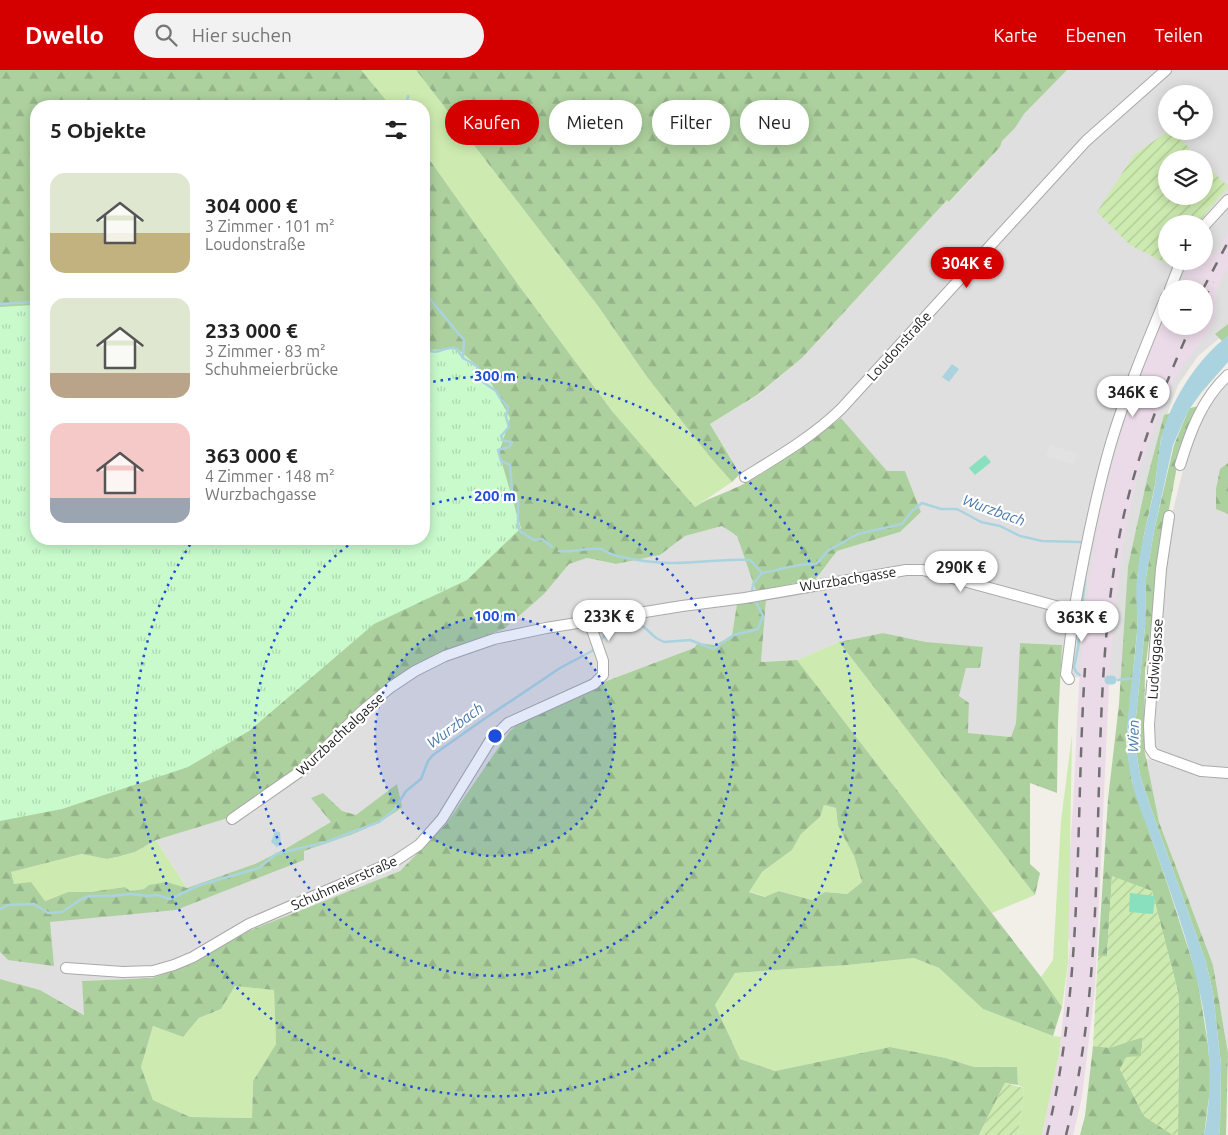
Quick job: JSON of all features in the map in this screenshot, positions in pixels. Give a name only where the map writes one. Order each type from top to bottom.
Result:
[{"type":"street","name":"Loudonstraße","points":[[745,477],[805,440],[835,415],[1086,141],[1166,70]]},
{"type":"street","points":[[1213,216],[1228,200]]},
{"type":"street","points":[[1069,679],[1066,674],[1074,611],[1085,549],[1114,434],[1133,378],[1158,317]]},
{"type":"street","points":[[1180,465],[1189,434],[1205,403],[1228,375]]},
{"type":"street","name":"Ludwiggasse","points":[[1169,516],[1161,569],[1149,725],[1150,748],[1154,754],[1201,771],[1228,773]]},
{"type":"street","name":"Wurzbachgasse","points":[[745,598],[764,593],[906,570],[923,570],[1074,611]]},
{"type":"street","name":"Wurzbachtalgasse","points":[[232,820],[305,768],[361,712],[391,687],[414,671],[445,656],[494,639],[546,628],[745,598]]},
{"type":"street","name":"Schuhmeierstraße","points":[[66,968],[153,972],[174,965],[193,957],[249,924],[395,861],[419,846],[442,819],[490,741],[508,723],[594,684],[603,675],[602,660],[589,621]]},
{"type":"shaded area","points":[[1067,70],[1228,70],[1228,331],[1198,356],[1178,385],[1147,479],[1128,566],[1122,680],[1060,676],[1062,645],[1020,643],[1016,723],[1011,737],[968,733],[969,704],[959,696],[966,668],[926,642],[883,633],[839,642],[797,660],[761,662],[766,600],[737,604],[732,635],[714,645],[698,643],[695,648],[604,682],[509,732],[446,824],[400,871],[241,934],[193,963],[152,978],[82,981],[85,1015],[40,990],[0,979],[0,952],[8,960],[50,922],[187,888],[156,840],[367,704],[430,658],[504,629],[569,564],[587,558],[616,564],[660,555],[685,536],[722,526],[737,536],[756,590],[816,580],[837,551],[900,532],[921,512],[905,471],[887,471],[841,419],[813,440],[746,483],[710,424],[758,395],[802,358],[947,200],[950,202],[1015,128],[1024,114]]},
{"type":"shaded area","points":[[1228,234],[1228,268],[1216,290],[1218,294],[1213,303],[1213,280],[1182,280],[1186,270],[1213,270],[1213,254],[1215,255]]},
{"type":"shaded area","points":[[1213,303],[1218,306],[1213,320]]},
{"type":"shaded area","points":[[1158,331],[1158,335],[1207,335],[1184,364],[1165,397],[1138,475],[1125,533],[1115,605],[1110,664],[1095,989],[1082,1097],[1073,1135],[1042,1135],[1059,1054],[1070,943],[1066,933],[1068,877],[1079,684],[1090,574],[1104,496],[1130,402]]},
{"type":"shaded area","points":[[1228,378],[1228,767],[1214,768],[1160,753],[1154,744],[1164,570],[1171,519],[1192,433],[1210,402]]},
{"type":"shaded area","points":[[1050,445],[1077,453],[1074,464],[1046,457]]},
{"type":"shaded area","points":[[1145,758],[1207,778],[1228,778],[1228,1053],[1213,965],[1159,822]]},
{"type":"green space","points":[[0,70],[361,70],[386,100],[30,100],[30,545],[430,545],[430,160],[520,287],[612,411],[695,507],[759,475],[795,452],[841,418],[887,471],[905,471],[921,512],[900,532],[837,551],[816,579],[756,591],[737,536],[722,526],[685,536],[660,555],[616,564],[587,558],[569,564],[544,594],[504,629],[430,658],[367,704],[299,772],[231,817],[156,840],[135,852],[117,857],[107,859],[82,854],[11,872],[14,884],[31,882],[45,901],[68,892],[90,892],[125,887],[130,891],[167,882],[187,888],[255,864],[331,822],[311,798],[323,793],[342,811],[356,815],[397,784],[402,807],[391,815],[355,833],[304,851],[304,860],[176,910],[50,922],[54,966],[8,960],[0,952]]},
{"type":"green space","points":[[361,70],[416,70],[445,108],[445,145],[474,145],[598,306],[647,377],[732,482],[695,507],[612,411],[520,287],[430,160],[430,100],[386,100]]},
{"type":"green space","points":[[416,70],[1067,70],[1024,114],[1015,128],[1002,141],[1000,147],[949,202],[947,200],[802,358],[757,395],[710,424],[740,474],[732,482],[647,377],[598,306],[474,145],[539,145],[539,100],[445,100],[445,108]]},
{"type":"green space","points":[[1158,138],[1158,140],[1182,140],[1191,150],[1158,150],[1158,205],[1213,205],[1205,215],[1158,215],[1158,259],[1130,245],[1097,212],[1134,155]]},
{"type":"green space","points":[[1213,171],[1228,187],[1213,205]]},
{"type":"green space","points":[[30,305],[30,545],[430,545],[430,350],[458,349],[476,365],[477,380],[490,381],[510,418],[499,453],[521,528],[467,580],[374,624],[249,731],[188,767],[62,809],[0,821],[0,307]]},
{"type":"green space","points":[[1228,324],[1228,336],[1222,341],[1215,334]]},
{"type":"green space","points":[[1199,406],[1181,445],[1160,557],[1145,671],[1144,748],[1159,822],[1213,965],[1228,1053],[1226,1135],[1219,1135],[1221,1065],[1213,993],[1206,962],[1140,775],[1134,737],[1145,627],[1146,578],[1154,531],[1174,445],[1188,411],[1190,408]]},
{"type":"green space","points":[[1171,413],[1161,438],[1155,485],[1137,578],[1137,632],[1126,743],[1132,782],[1197,976],[1208,1045],[1211,1082],[1204,1135],[1178,1135],[1178,992],[1152,891],[1112,877],[1107,956],[1098,956],[1108,799],[1119,704],[1128,566],[1147,479],[1164,415]]},
{"type":"green space","points":[[985,455],[991,462],[975,475],[969,468]]},
{"type":"green space","points":[[1228,463],[1228,514],[1216,509],[1216,489],[1220,469]]},
{"type":"green space","points":[[766,600],[761,662],[797,660],[1041,977],[1062,1007],[1053,1036],[983,1009],[939,968],[914,958],[735,973],[715,1005],[740,1059],[775,1071],[890,1047],[946,1058],[974,1067],[1017,1067],[1018,1085],[1005,1083],[979,1135],[0,1135],[0,979],[40,990],[84,1015],[82,981],[152,978],[193,963],[241,934],[400,871],[446,824],[509,732],[521,721],[604,682],[694,648],[698,643],[715,645],[732,635],[737,604]],"holes":[[[824,805],[836,808],[838,826],[854,856],[862,882],[847,894],[825,892],[812,900],[779,891],[765,897],[749,892],[762,872],[792,850],[801,834],[820,817]],[[235,986],[274,990],[276,1044],[253,1081],[252,1118],[190,1117],[153,1100],[141,1067],[153,1026],[183,1037],[199,1018],[221,1009]]]},
{"type":"green space","points":[[883,633],[926,642],[983,647],[980,668],[966,668],[959,696],[969,703],[968,733],[1011,737],[1016,723],[1020,643],[1062,645],[1057,793],[1030,783],[1030,864],[1040,873],[1035,895],[839,642]]},
{"type":"green space","points":[[839,642],[1035,895],[992,913],[797,660]]},
{"type":"green space","points":[[1072,735],[1068,963],[1062,1007],[1041,977],[1053,960],[1061,821]]},
{"type":"green space","points":[[824,805],[836,808],[838,826],[854,856],[862,882],[847,894],[825,892],[812,900],[780,891],[766,897],[748,891],[762,872],[792,850],[801,834],[820,817]]},
{"type":"green space","points":[[156,840],[187,888],[167,882],[130,891],[125,887],[90,892],[68,892],[44,901],[14,884],[10,872],[83,854],[107,859],[117,857],[135,852]]},
{"type":"green space","points":[[1112,876],[1152,891],[1178,992],[1178,1135],[1173,1135],[1144,1116],[1120,1069],[1126,1057],[1141,1056],[1143,1037],[1110,1048],[1093,1046],[1098,956],[1107,956]]},
{"type":"green space","points":[[1130,893],[1155,896],[1153,914],[1129,912]]},
{"type":"green space","points":[[914,958],[939,968],[983,1009],[1053,1036],[1061,1037],[1042,1135],[1018,1135],[1024,1088],[1018,1085],[1017,1067],[974,1067],[946,1058],[890,1047],[775,1071],[740,1059],[715,1005],[735,973]]},
{"type":"green space","points":[[235,986],[274,990],[276,1044],[253,1081],[252,1118],[190,1117],[153,1100],[141,1067],[153,1026],[183,1037],[199,1018],[221,1009]]},
{"type":"green space","points":[[1143,1037],[1141,1056],[1120,1069],[1144,1116],[1173,1135],[1080,1135],[1085,1116],[1093,1046],[1110,1047]]},
{"type":"green space","points":[[1005,1083],[1024,1088],[1018,1135],[979,1135]]},
{"type":"water","name":"Wien","points":[[1228,336],[1228,362],[1188,411],[1173,445],[1154,531],[1146,578],[1145,627],[1134,737],[1140,775],[1206,962],[1213,993],[1221,1065],[1220,1126],[1219,1135],[1204,1135],[1209,1099],[1209,1064],[1200,994],[1192,959],[1132,782],[1127,744],[1137,631],[1136,590],[1138,565],[1155,486],[1161,440],[1177,397],[1195,369]]},
{"type":"water","points":[[952,364],[959,369],[949,382],[942,377]]},
{"type":"water","points":[[275,831],[280,832],[281,845],[277,847],[271,842]]},
{"type":"waterway","points":[[407,100],[408,96]]},
{"type":"waterway","points":[[430,299],[464,340],[463,358]]},
{"type":"waterway","points":[[0,304],[30,302]]},
{"type":"waterway","points":[[430,351],[434,352],[448,348],[457,349],[463,358],[477,366],[483,382],[496,391],[508,407],[506,417],[509,427],[501,436],[504,441],[512,442],[509,447],[498,450],[501,461],[510,465],[512,491],[518,501],[518,527],[521,532],[534,540],[542,539],[552,547]]},
{"type":"waterway","name":"Wurzbach","points":[[752,592],[753,584],[762,573],[816,564],[829,550],[858,534],[902,524],[912,511],[922,503],[941,509],[957,509],[981,522],[1000,526],[1020,536],[1042,541],[1080,542]]},
{"type":"waterway","points":[[559,551],[601,549],[610,554],[625,558],[669,563],[750,560],[762,573]]},
{"type":"waterway","name":"Wurzbach","points":[[1080,675],[1074,667],[1078,648],[1085,579]]},
{"type":"waterway","name":"Wurzbach","points":[[600,642],[608,629],[638,624],[664,642],[690,640],[713,649],[734,635],[758,629],[763,616],[756,602]]},
{"type":"waterway","name":"Wurzbach","points":[[0,909],[8,905],[34,904],[48,913],[62,912],[89,896],[132,894],[157,895],[170,899],[200,885],[259,868],[276,854],[326,842],[379,822],[394,810],[406,791],[421,779],[428,761],[433,755],[560,668],[595,648]]},
{"type":"waterway","name":"Wurzbach","points":[[1118,680],[1134,678]]},
{"type":"railway","points":[[1208,280],[1228,242]]},
{"type":"railway","points":[[1066,1135],[1080,1064],[1089,993],[1095,922],[1106,634],[1115,562],[1120,531],[1135,471],[1166,383],[1187,335]]},
{"type":"railway","points":[[1047,1135],[1059,1078],[1073,961],[1085,668]]}]
